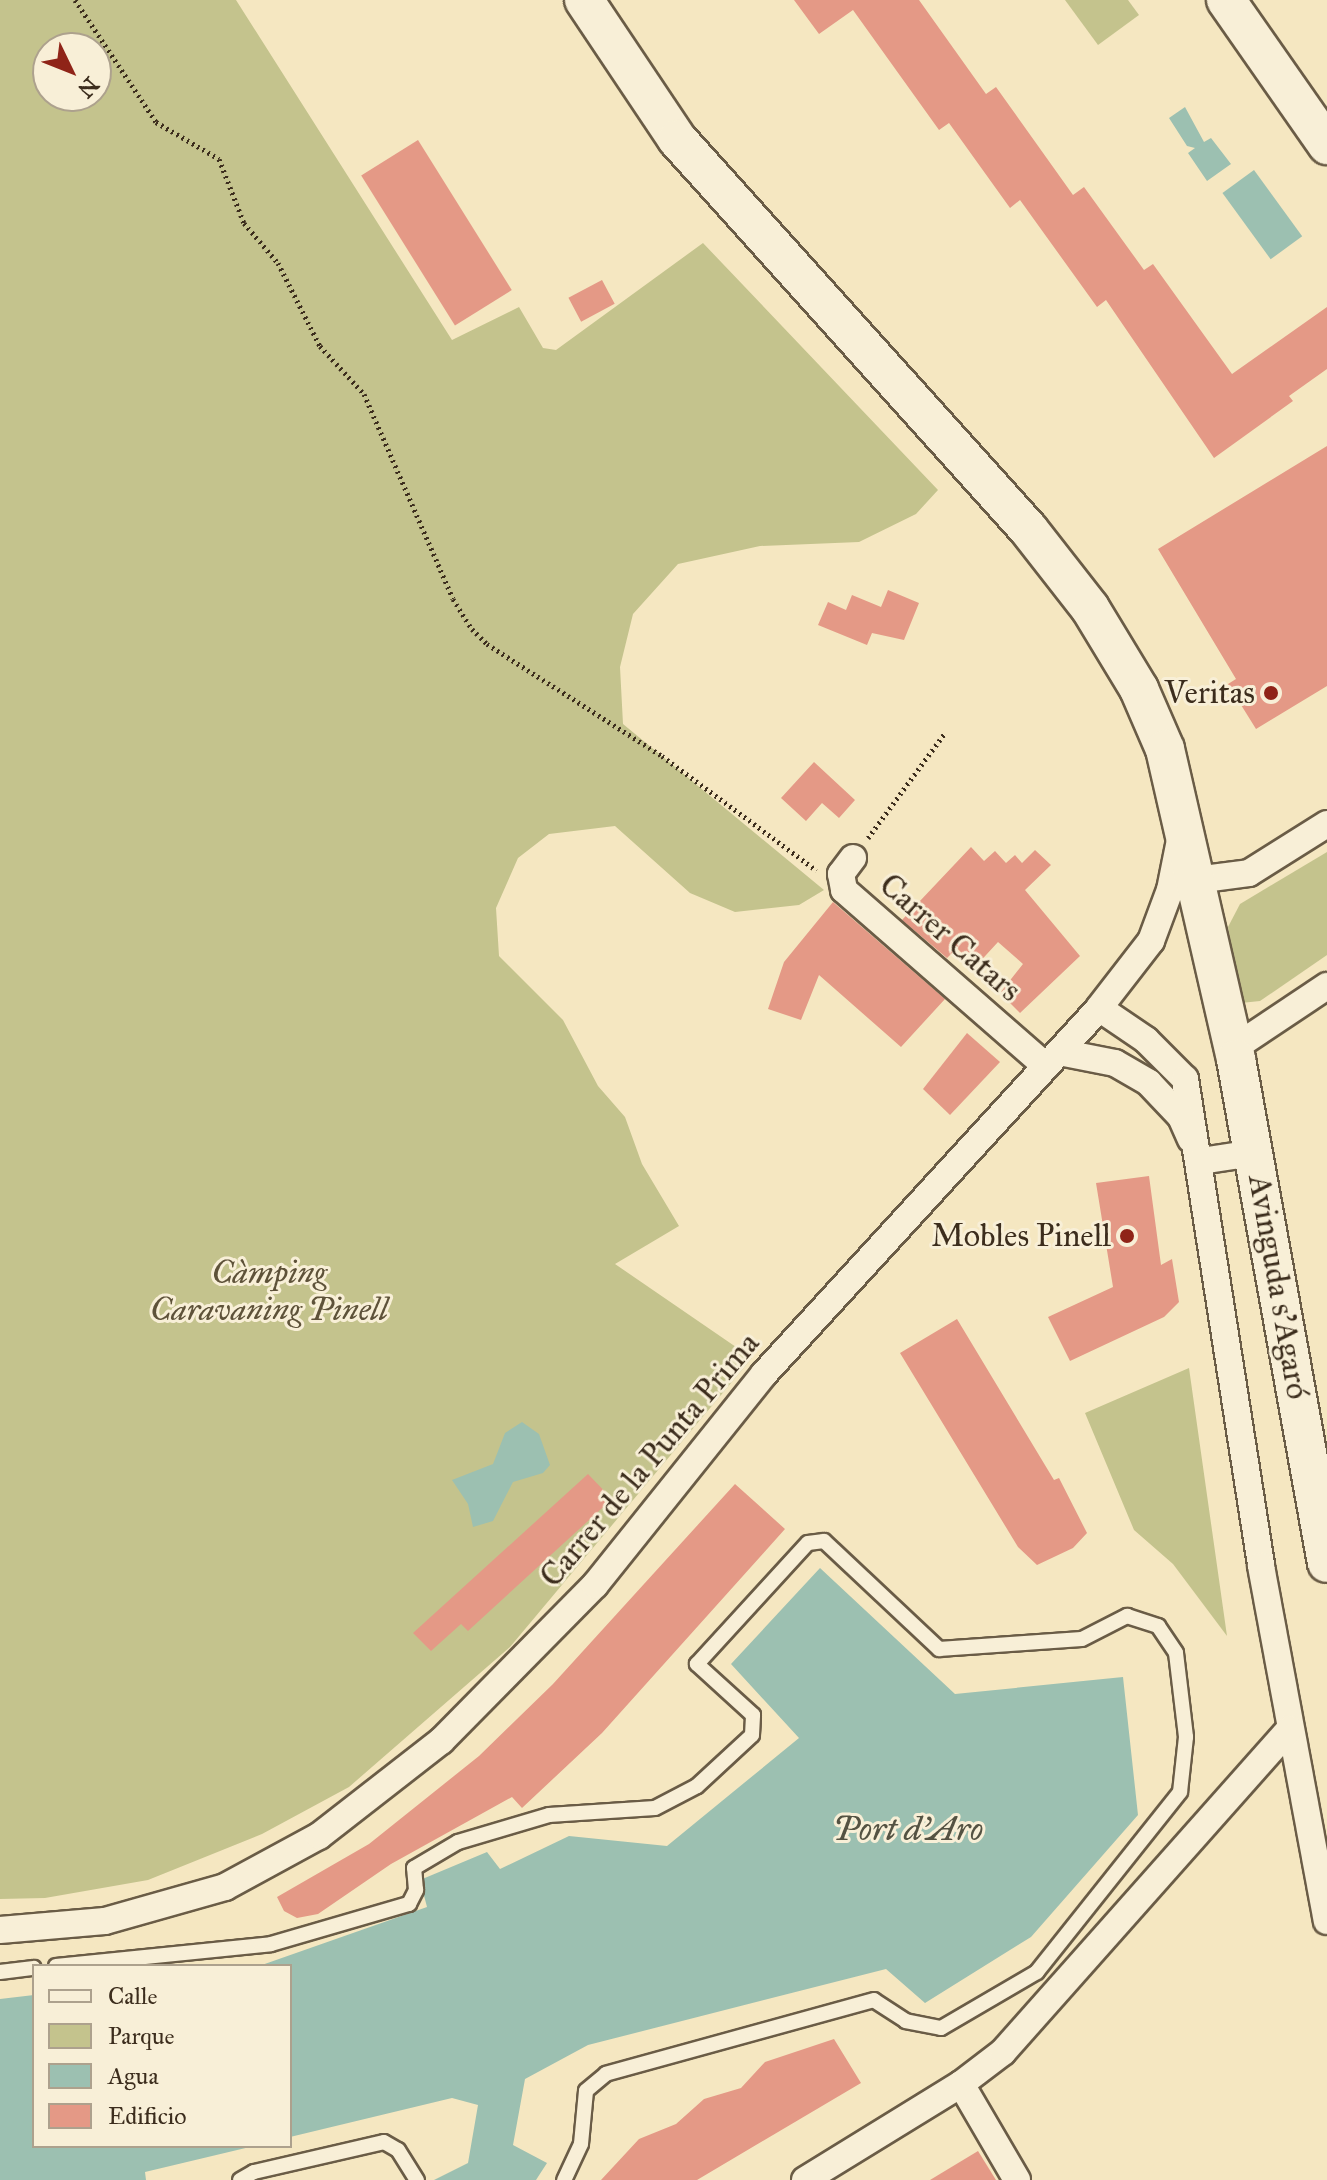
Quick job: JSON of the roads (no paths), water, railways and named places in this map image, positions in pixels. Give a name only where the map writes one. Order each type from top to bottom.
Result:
[{"type":"main road","name":"Avinguda s'Agaró","points":[[584,0],[677,139],[1029,530],[1090,608],[1144,701],[1165,749],[1234,1048],[1327,1563]]},
{"type":"main road","points":[[1226,0],[1322,126]]},
{"type":"street","points":[[1196,880],[1249,873],[1327,824]]},
{"type":"street","name":"Carrer de la Punta Prima","points":[[0,1930],[105,1921],[225,1887],[319,1836],[441,1741],[595,1585],[764,1374],[1099,1008],[1151,941],[1170,890],[1183,825]]},
{"type":"street","name":"Carrer Catars","points":[[853,858],[841,874],[844,890],[1053,1059]]},
{"type":"street","points":[[1234,1048],[1327,986]]},
{"type":"street","points":[[1099,1008],[1146,1040],[1185,1079],[1201,1161],[1290,1729],[1327,1921]]},
{"type":"street","points":[[1053,1059],[1115,1063],[1149,1083],[1181,1117],[1201,1161]]},
{"type":"street","points":[[1201,1161],[1253,1153]]},
{"type":"street","points":[[805,2180],[961,2084],[1045,2010],[1290,1729]]},
{"type":"street","points":[[961,2084],[1017,2180]]},
{"type":"lane","points":[[76,1964],[271,1944],[409,1904],[416,1890],[414,1868],[458,1842],[549,1815],[655,1808],[697,1786],[752,1735],[753,1725],[753,1715],[697,1664],[808,1543],[824,1541],[939,1649],[1082,1639],[1127,1616],[1158,1626],[1176,1653],[1186,1737],[1180,1792],[1037,1972],[941,2028],[906,2021],[874,2000],[606,2074],[586,2091],[581,2144],[564,2180]]},
{"type":"lane","points":[[0,1972],[32,1968]]},
{"type":"lane","points":[[240,2180],[254,2172],[384,2142],[398,2150],[417,2180]]},
{"type":"water","points":[[1185,107],[1204,142],[1211,138],[1231,164],[1207,181],[1188,153],[1195,148],[1187,146],[1169,118]]},
{"type":"water","points":[[1254,170],[1302,236],[1271,259],[1222,193]]},
{"type":"water","points":[[522,1422],[539,1434],[550,1465],[543,1473],[513,1482],[493,1521],[473,1527],[468,1504],[452,1480],[493,1464],[505,1433]]},
{"type":"water","name":"Port d'Aro","points":[[820,1568],[955,1694],[1123,1677],[1138,1815],[1031,1937],[925,2003],[886,1969],[588,2045],[525,2079],[513,2145],[547,2163],[536,2180],[434,2180],[468,2163],[478,2105],[452,2098],[292,2137],[292,1964],[265,1964],[427,1907],[420,1880],[487,1852],[500,1869],[569,1836],[667,1846],[799,1738],[731,1664]]},
{"type":"water","points":[[32,1995],[32,2148],[246,2148],[145,2172],[146,2180],[0,2180],[0,1999]]},
{"type":"place","name":"Veritas","points":[[1271,693]]},
{"type":"place","name":"Mobles Pinell","points":[[1127,1236]]},
{"type":"park label","name":"Càmping Caravaning Pinell","points":[[269,1292]]}]
